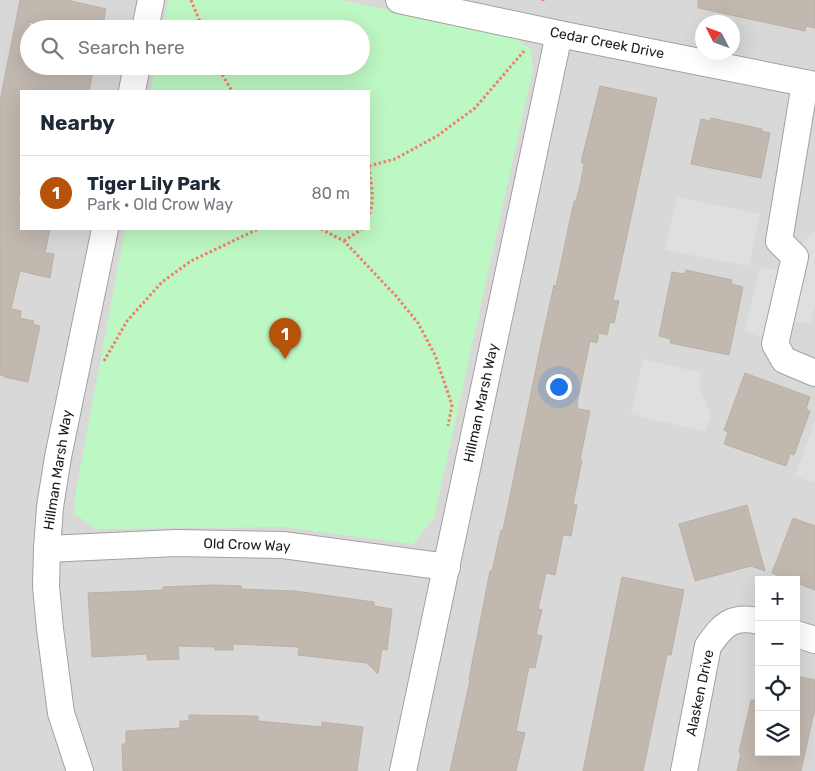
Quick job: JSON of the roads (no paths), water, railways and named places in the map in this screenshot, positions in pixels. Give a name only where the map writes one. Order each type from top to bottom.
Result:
[{"type":"street","points":[[147,20],[151,0]]},
{"type":"street","name":"Cedar Creek Drive","points":[[399,0],[810,84]]},
{"type":"street","name":"Hillman Marsh Way","points":[[403,771],[559,34]]},
{"type":"street","points":[[132,90],[135,75]]},
{"type":"street","points":[[810,84],[779,241],[795,257],[774,344],[784,360],[815,374]]},
{"type":"street","name":"Hillman Marsh Way","points":[[80,771],[61,713],[46,586],[47,549],[55,474],[104,230]]},
{"type":"street","name":"Old Crow Way","points":[[47,549],[176,543],[283,545],[446,567]]},
{"type":"street","name":"Alasken Drive","points":[[684,771],[708,646],[719,630],[730,622],[740,620],[755,621]]},
{"type":"street","points":[[800,635],[815,640]]},
{"type":"place","name":"Tiger Lily Park","points":[[285,359]]}]
